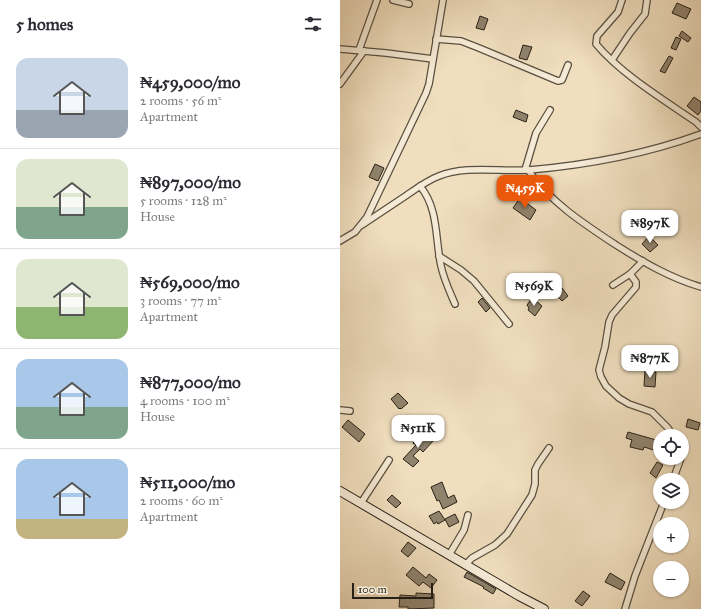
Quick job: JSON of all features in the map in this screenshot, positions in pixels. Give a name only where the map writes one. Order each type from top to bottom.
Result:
[{"type":"street","points":[[340,84],[361,51],[377,0]]},
{"type":"street","points":[[393,0],[409,4]]},
{"type":"street","points":[[340,240],[355,232],[367,218],[426,93],[443,0]]},
{"type":"street","points":[[622,0],[618,12],[597,36],[596,44],[612,60],[651,92],[696,122],[701,127]]},
{"type":"street","points":[[612,60],[645,14],[647,0]]},
{"type":"street","points":[[436,39],[467,44],[558,81],[562,80],[568,65]]},
{"type":"street","points":[[340,49],[433,59]]},
{"type":"street","points":[[526,170],[536,133],[550,110]]},
{"type":"street","points":[[362,225],[420,186],[449,172],[476,170],[526,170],[564,166],[627,155],[671,145],[701,134]]},
{"type":"street","points":[[526,170],[536,182],[574,216],[643,261],[683,282],[701,287]]},
{"type":"street","points":[[420,186],[429,199],[434,213],[439,256],[444,280],[455,304]]},
{"type":"street","points":[[439,256],[461,270],[474,281],[509,324]]},
{"type":"street","points":[[614,285],[630,274],[643,261]]},
{"type":"street","points":[[630,274],[636,282],[636,287],[612,315],[609,322],[600,370],[601,377],[606,386],[619,398],[629,404],[652,412],[668,429]]},
{"type":"street","points":[[340,410],[350,411]]},
{"type":"street","points":[[465,565],[472,558],[495,545],[507,534],[532,495],[535,484],[535,470],[549,448]]},
{"type":"street","points":[[361,503],[389,460]]},
{"type":"street","points":[[340,491],[465,565],[544,609]]},
{"type":"street","points":[[624,609],[661,509]]},
{"type":"street","points":[[449,555],[464,530],[468,515]]},
{"type":"building","points":[[677,3],[691,9],[686,19],[672,13]]},
{"type":"building","points":[[480,16],[488,19],[484,30],[476,28]]},
{"type":"building","points":[[682,31],[691,38],[688,42],[679,36]]},
{"type":"building","points":[[676,37],[681,39],[676,50],[671,48]]},
{"type":"building","points":[[523,45],[532,47],[527,60],[519,58]]},
{"type":"building","points":[[669,56],[673,58],[665,73],[660,71]]},
{"type":"building","points":[[694,97],[701,102],[701,111],[698,115],[687,106]]},
{"type":"building","points":[[516,110],[528,115],[526,122],[513,117]]},
{"type":"building","points":[[375,164],[384,168],[378,181],[369,177]]},
{"type":"building","points":[[520,198],[536,210],[530,220],[513,208]]},
{"type":"building","points":[[649,236],[658,245],[650,252],[642,244]]},
{"type":"building","points":[[562,288],[568,296],[562,301],[555,294]]},
{"type":"building","points":[[482,298],[490,308],[486,312],[478,302]]},
{"type":"building","points":[[532,298],[542,306],[535,316],[528,310],[529,308],[527,305]]},
{"type":"building","points":[[645,371],[656,372],[655,387],[644,386]]},
{"type":"building","points":[[398,393],[408,403],[401,409],[399,409],[391,399]]},
{"type":"building","points":[[688,419],[700,423],[698,430],[686,427]]},
{"type":"building","points":[[348,420],[365,434],[359,442],[342,427]]},
{"type":"building","points":[[424,432],[433,441],[423,452],[420,449],[413,456],[419,461],[413,467],[403,459],[416,445],[413,443]]},
{"type":"building","points":[[628,432],[653,439],[653,450],[644,447],[643,450],[630,447],[632,440],[626,438]]},
{"type":"building","points":[[655,465],[663,465],[659,473],[653,473],[653,476],[650,473]]},
{"type":"building","points":[[442,482],[448,498],[454,495],[457,502],[443,509],[439,500],[437,501],[431,487]]},
{"type":"building","points":[[392,495],[401,503],[396,508],[387,500]]},
{"type":"building","points":[[439,511],[445,520],[438,524],[437,522],[434,524],[429,516]]},
{"type":"building","points":[[455,514],[459,522],[449,527],[445,519]]},
{"type":"building","points":[[408,542],[416,548],[408,557],[401,551]]},
{"type":"building","points":[[413,567],[426,578],[429,574],[437,580],[431,588],[423,582],[419,586],[406,575]]},
{"type":"building","points":[[467,572],[496,589],[493,594],[483,588],[484,587],[464,577]]},
{"type":"building","points":[[610,573],[625,582],[621,590],[605,582]]},
{"type":"building","points":[[583,591],[590,596],[582,606],[575,601]]},
{"type":"building","points":[[416,593],[434,594],[434,608],[408,609],[408,607],[399,607],[400,595],[416,596]]}]
